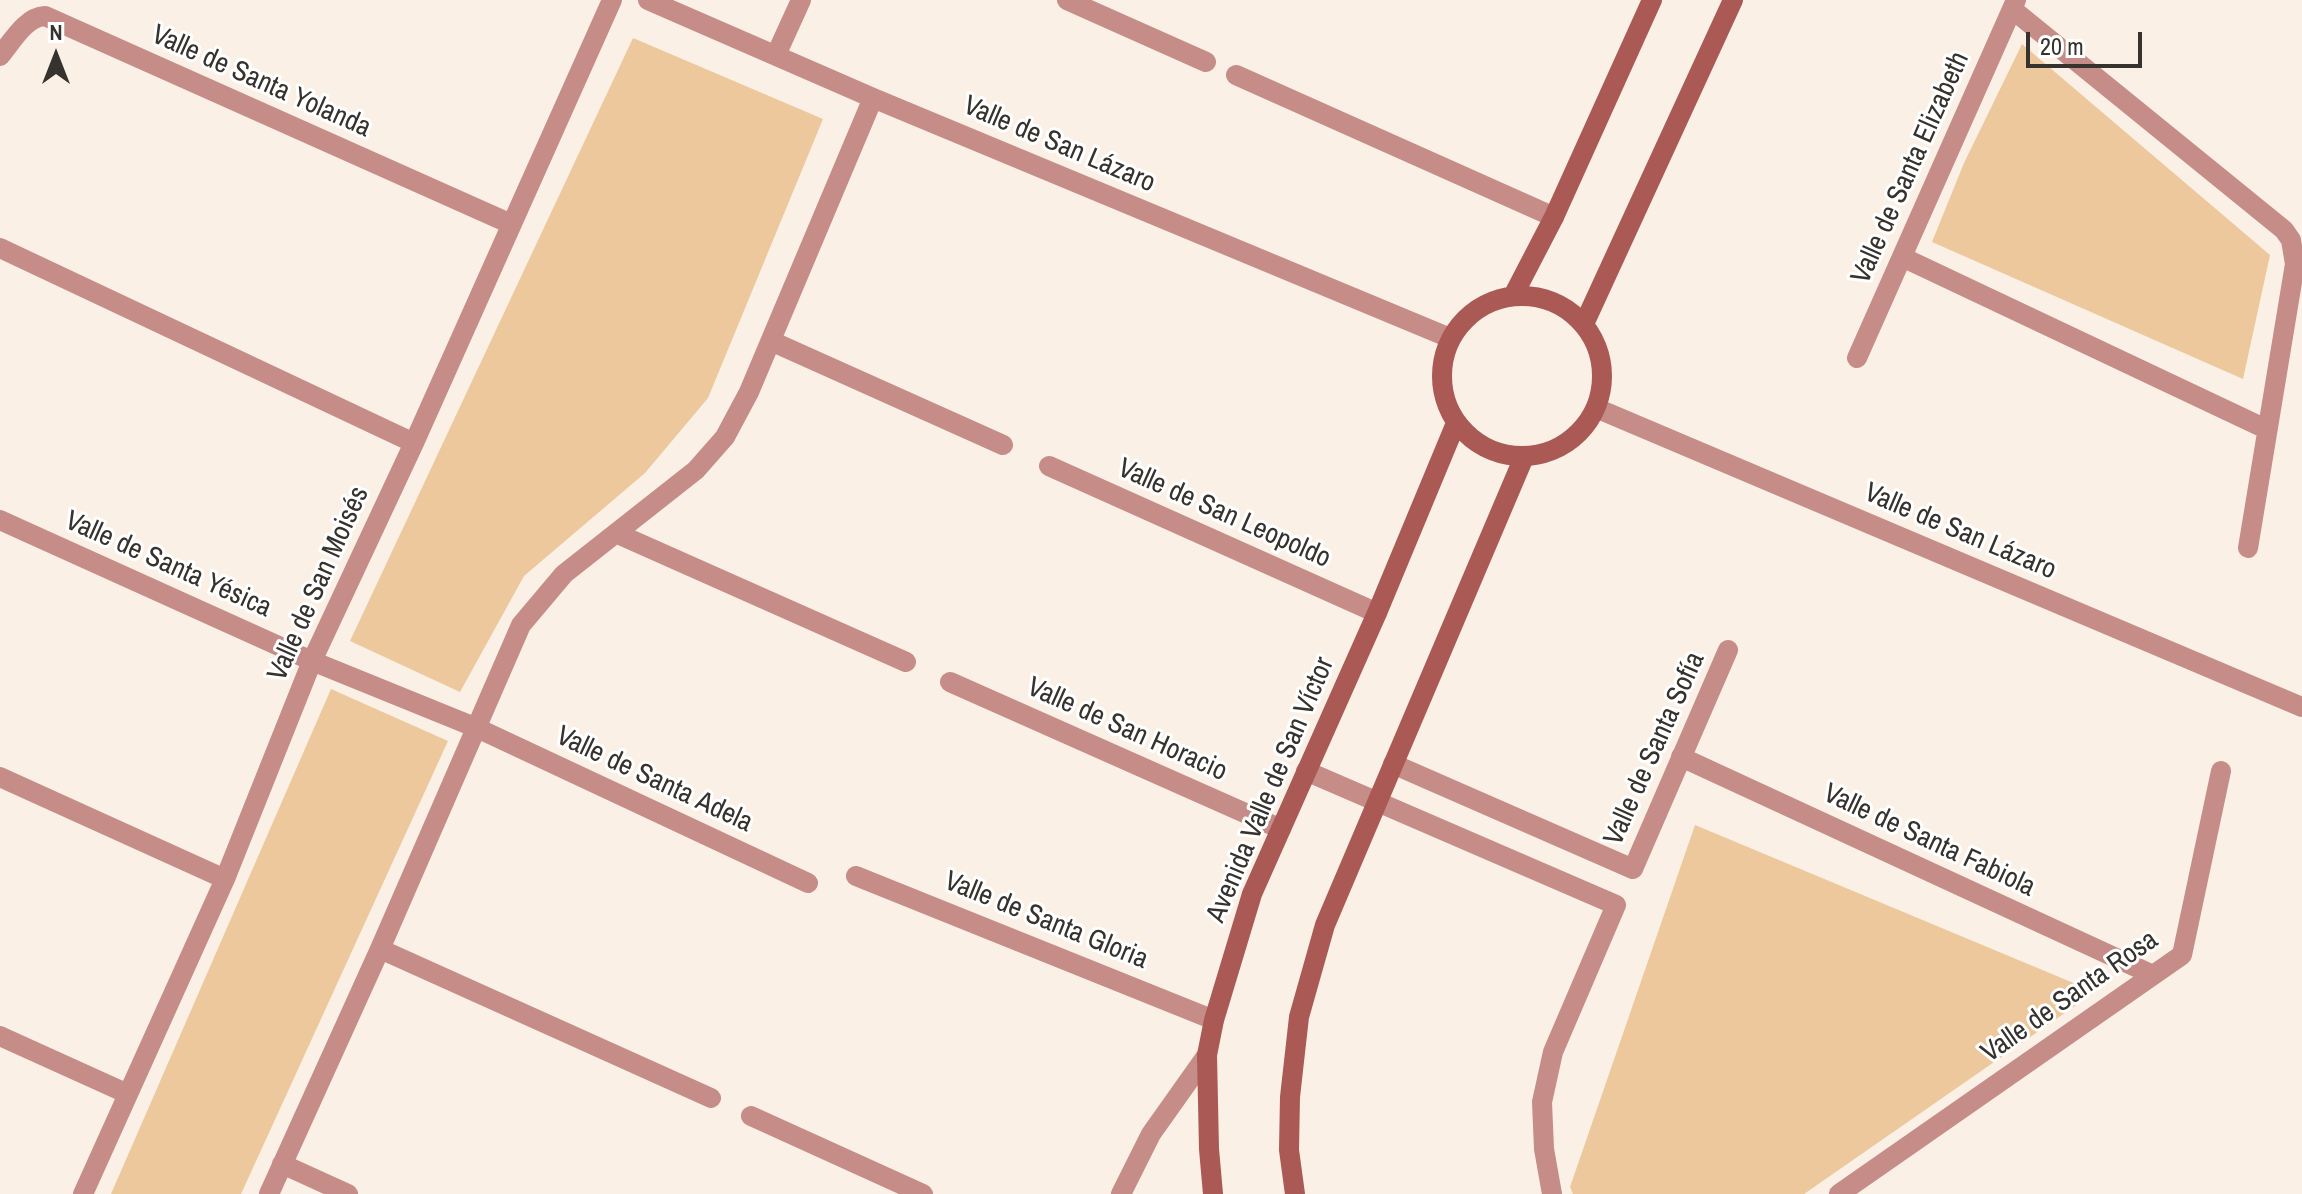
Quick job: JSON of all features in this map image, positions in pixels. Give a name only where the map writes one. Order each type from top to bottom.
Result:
[{"type":"street","name":"Valle de San Moisés","points":[[83,1194],[225,879],[312,661],[414,443],[612,0]]},
{"type":"street","name":"Valle de San Lázaro","points":[[648,0],[873,98],[1450,338]]},
{"type":"street","points":[[776,55],[801,0]]},
{"type":"street","points":[[1067,0],[1206,62]]},
{"type":"street","points":[[1584,324],[1733,0]]},
{"type":"street","points":[[1513,296],[1554,217],[1646,2]]},
{"type":"street","points":[[2014,4],[2284,230],[2291,240],[2295,264],[2248,548]]},
{"type":"street","name":"Valle de Santa Elizabeth","points":[[1857,358],[2014,4]]},
{"type":"street","name":"Valle de Santa Yolanda","points":[[0,56],[29,21],[45,16],[511,224]]},
{"type":"street","points":[[1236,75],[1554,217]]},
{"type":"street","points":[[269,1194],[521,625],[564,574],[696,470],[725,437],[749,392],[873,98]]},
{"type":"street","points":[[0,248],[414,443]]},
{"type":"street","points":[[1902,257],[2266,429]]},
{"type":"street","points":[[1513,296],[1555,302],[1584,324],[1598,347],[1603,378],[1596,408],[1577,435],[1549,452],[1524,457],[1483,447],[1456,423],[1447,408],[1440,378],[1450,338],[1477,309],[1513,296]]},
{"type":"street","points":[[771,341],[1003,445]]},
{"type":"street","name":"Valle de San Lázaro","points":[[1596,408],[2302,707]]},
{"type":"street","name":"Avenida Valle de San Víctor","points":[[1213,1194],[1207,1055],[1214,1020],[1252,894],[1377,613],[1456,423]]},
{"type":"street","points":[[1295,1194],[1289,1137],[1290,1097],[1299,1017],[1325,925],[1524,457]]},
{"type":"street","name":"Valle de San Leopoldo","points":[[1049,466],[1377,613]]},
{"type":"street","name":"Valle de Santa Yésica","points":[[0,520],[312,661],[477,728]]},
{"type":"street","points":[[618,534],[906,662]]},
{"type":"street","name":"Valle de Santa Sofía","points":[[1393,764],[1633,869],[1728,650]]},
{"type":"street","name":"Valle de San Horacio","points":[[950,682],[1281,829]]},
{"type":"street","name":"Valle de Santa Adela","points":[[477,728],[808,883]]},
{"type":"street","name":"Valle de Santa Fabiola","points":[[1681,757],[2153,975]]},
{"type":"street","points":[[1306,771],[1616,905],[1553,1052],[1542,1102],[1544,1149],[1552,1194]]},
{"type":"street","name":"Valle de Santa Rosa","points":[[1839,1194],[2182,955],[2221,771]]},
{"type":"street","points":[[0,777],[225,879]]},
{"type":"street","name":"Valle de Santa Gloria","points":[[856,876],[1214,1020]]},
{"type":"street","points":[[380,949],[711,1098]]},
{"type":"street","points":[[0,1036],[128,1094]]},
{"type":"street","points":[[1121,1194],[1151,1134],[1207,1055]]},
{"type":"street","points":[[751,1116],[923,1194]]},
{"type":"street","points":[[282,1164],[348,1194]]},
{"type":"shaded area","points":[[633,38],[823,119],[708,398],[645,473],[524,576],[460,692],[350,641]]},
{"type":"shaded area","points":[[2022,44],[2270,255],[2243,379],[1932,242],[1964,163]]},
{"type":"shaded area","points":[[331,689],[448,741],[241,1194],[111,1194]]},
{"type":"shaded area","points":[[1695,825],[2095,992],[1804,1194],[1573,1194],[1570,1187]]}]
